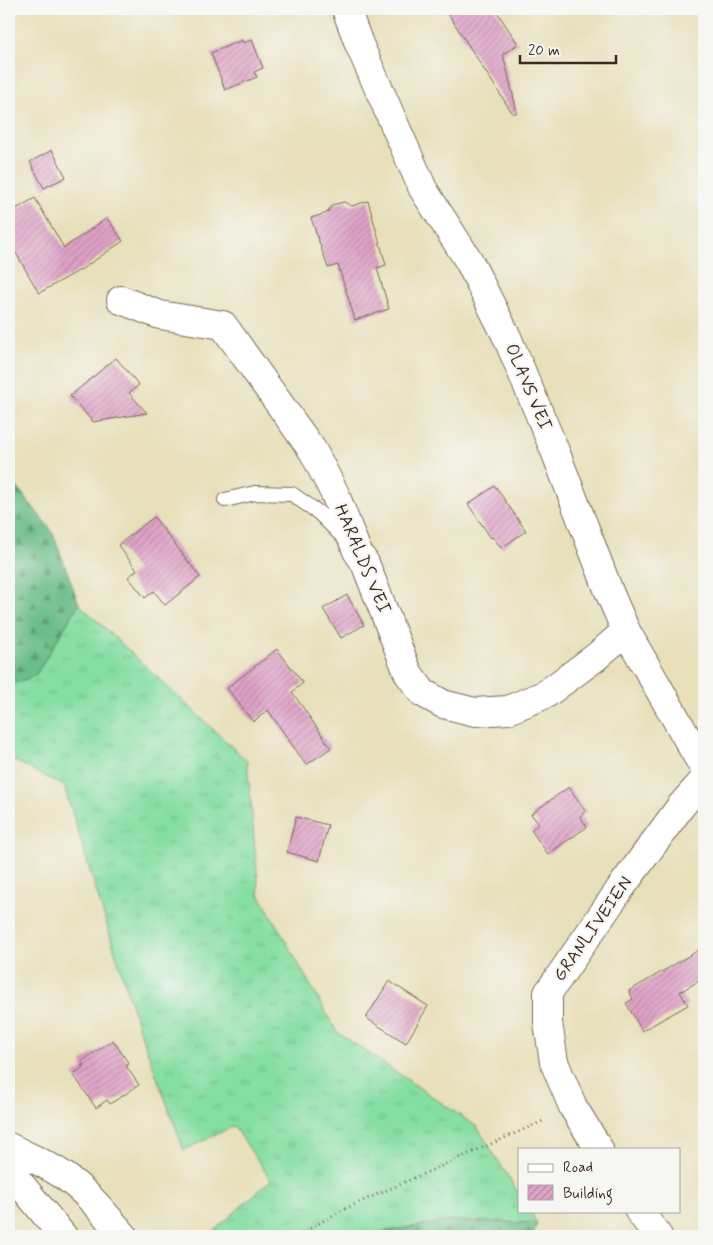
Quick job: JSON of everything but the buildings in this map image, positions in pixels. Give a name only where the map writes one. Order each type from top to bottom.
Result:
[{"type":"street","name":"OLAVS VEI","points":[[346,9],[359,44],[423,189],[469,260],[508,337],[626,631],[704,768]]},
{"type":"street","name":"HARALDS VEI","points":[[121,300],[160,315],[223,325],[313,451],[335,494],[357,550],[366,562],[408,673],[423,693],[443,704],[475,712],[508,710],[546,694],[596,657],[626,631]]},
{"type":"street","name":"GRANLIVEIEN","points":[[598,1148],[573,1107],[554,1062],[548,1023],[548,993],[620,889],[681,806],[704,780]]},
{"type":"street","points":[[9,1147],[53,1168],[68,1178],[124,1236]]},
{"type":"street","points":[[9,1170],[63,1236]]},
{"type":"street","points":[[640,1212],[658,1236]]},
{"type":"lane","points":[[226,500],[255,493],[292,494],[319,513],[357,550]]},
{"type":"path","points":[[297,1236],[342,1210],[573,1107]]},
{"type":"green space","points":[[9,477],[52,531],[79,604],[35,676],[9,685]]},
{"type":"green space","points":[[79,604],[247,761],[259,894],[337,1032],[477,1127],[518,1192],[518,1212],[531,1212],[537,1223],[451,1221],[355,1236],[208,1236],[271,1180],[234,1126],[184,1150],[138,1026],[64,786],[9,758],[9,685],[35,676]]},
{"type":"green space","points":[[451,1221],[537,1223],[533,1236],[355,1236]]}]
